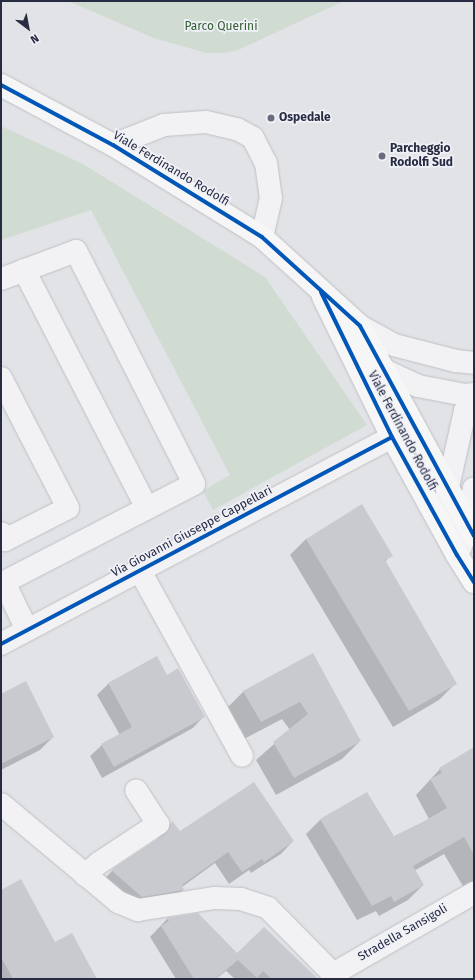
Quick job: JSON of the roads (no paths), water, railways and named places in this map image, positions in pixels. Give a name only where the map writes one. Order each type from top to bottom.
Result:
[{"type":"main road","name":"Viale Ferdinando Rodolfi","points":[[1,85],[113,145],[262,238],[360,326],[386,371],[448,490],[471,530]]},
{"type":"main road","name":"Viale Ferdinando Rodolfi","points":[[318,287],[392,437],[457,555],[474,582]]},
{"type":"street","points":[[113,145],[164,125],[206,122],[237,128],[254,138],[266,163],[271,198],[262,238]]},
{"type":"street","points":[[1,279],[76,251],[194,484],[4,582],[27,630]]},
{"type":"street","points":[[24,270],[147,508]]},
{"type":"street","points":[[360,326],[394,345],[443,358],[474,363]]},
{"type":"street","points":[[341,334],[386,371],[418,386],[465,395],[474,394]]},
{"type":"street","points":[[1,378],[68,508],[5,540],[1,533]]},
{"type":"street","points":[[457,555],[461,546],[461,534],[446,505],[465,411],[474,398]]},
{"type":"street","name":"Via Giovanni Giuseppe Cappellari","points":[[1,644],[392,437]]},
{"type":"street","points":[[471,530],[474,488]]},
{"type":"street","name":"Via Giovanni Giuseppe Cappellari","points":[[140,571],[242,756]]},
{"type":"street","points":[[85,875],[99,863],[158,824],[136,790]]},
{"type":"street","name":"Stradella Sansigoli","points":[[1,804],[118,902],[138,910],[215,898],[241,899],[268,908],[335,976],[474,893]]},
{"type":"place","name":"Ospedale","points":[[271,118]]},
{"type":"place","name":"Parcheggio Rodolfi Sud","points":[[382,156]]},
{"type":"park label","name":"Parco Querini","points":[[221,27]]}]
